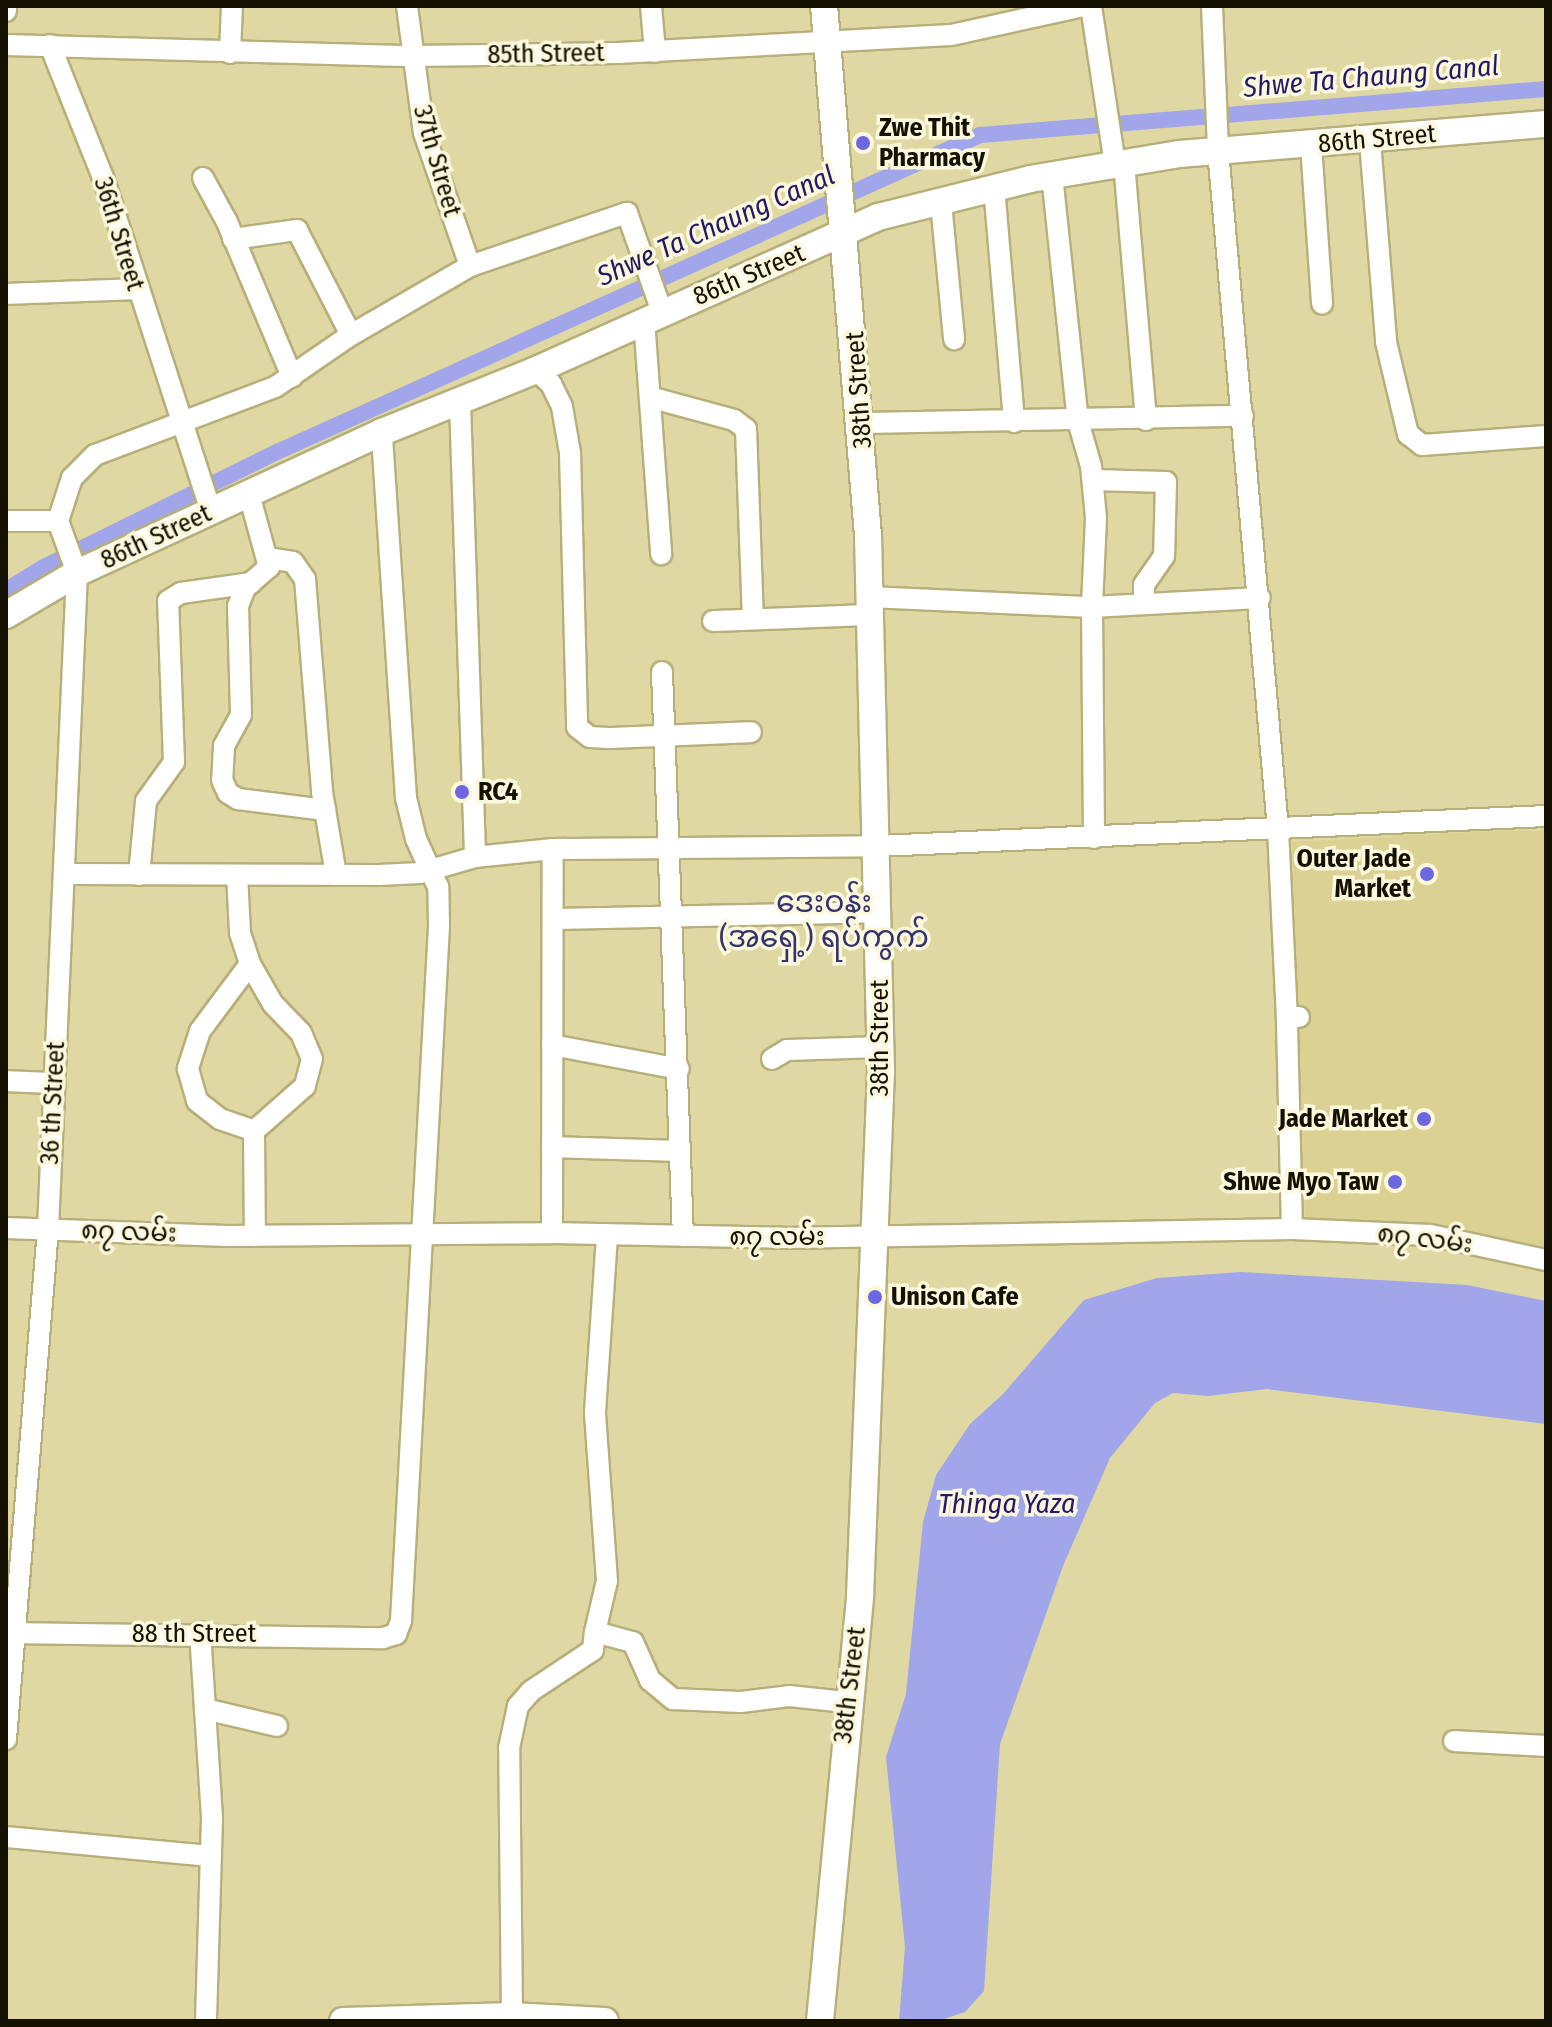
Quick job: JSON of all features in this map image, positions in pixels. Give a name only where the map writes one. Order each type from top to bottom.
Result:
[{"type":"main road","name":"38th Street","points":[[820,2021],[846,1702],[860,1596],[881,1047],[878,846],[862,423],[824,6]]},
{"type":"main road","name":"86th Street","points":[[6,615],[72,561],[205,496],[249,494],[382,432],[536,370],[845,212],[878,217],[1052,175],[1218,149],[1370,141],[1546,124]]},
{"type":"main road","points":[[343,2021],[512,2016],[605,2021]]},
{"type":"street","points":[[230,53],[232,6]]},
{"type":"street","name":"37th Street","points":[[407,6],[424,133],[470,266]]},
{"type":"street","points":[[651,6],[655,52]]},
{"type":"street","name":"85th Street","points":[[6,45],[412,56],[655,52],[951,35],[1083,6]]},
{"type":"street","points":[[1091,6],[1110,125],[1120,164],[1146,420]]},
{"type":"street","points":[[1212,6],[1218,149],[1260,598],[1293,1017],[1292,1229]]},
{"type":"street","name":"36th Street","points":[[50,45],[104,180],[135,289],[205,496]]},
{"type":"street","points":[[1370,141],[1386,342],[1408,434],[1422,445],[1546,436]]},
{"type":"street","points":[[1311,145],[1322,304]]},
{"type":"street","points":[[1052,175],[1078,421],[1093,480],[1097,573],[1092,607],[1094,838]]},
{"type":"street","points":[[203,178],[233,239],[292,377]]},
{"type":"street","points":[[994,187],[1014,422]]},
{"type":"street","points":[[941,203],[954,339]]},
{"type":"street","points":[[6,521],[58,521],[72,478],[95,455],[180,426],[292,377],[351,335],[470,266],[627,213],[651,276],[661,554]]},
{"type":"street","points":[[233,239],[297,230],[351,335]]},
{"type":"street","points":[[6,294],[135,289]]},
{"type":"street","points":[[536,370],[551,384],[562,407],[570,453],[577,727],[590,737],[751,732]]},
{"type":"street","points":[[653,398],[734,420],[746,429],[753,619]]},
{"type":"street","points":[[460,402],[475,857]]},
{"type":"street","points":[[862,423],[1243,416]]},
{"type":"street","points":[[382,432],[406,798],[416,839],[433,870],[439,926],[422,1235]]},
{"type":"street","points":[[1093,480],[1166,482],[1164,556],[1144,585],[1144,604]]},
{"type":"street","points":[[249,494],[268,558],[268,570],[251,583],[238,606],[241,715],[224,746],[224,787],[238,799],[325,810]]},
{"type":"street","name":"36 th Street","points":[[6,1739],[10,1634],[48,1229],[53,1083],[67,874],[72,561],[58,521]]},
{"type":"street","points":[[268,558],[293,562],[305,579],[325,810],[336,875]]},
{"type":"street","points":[[139,875],[146,801],[174,762],[168,601],[181,593],[251,583]]},
{"type":"street","points":[[713,621],[870,606],[1092,607],[1260,598]]},
{"type":"street","points":[[662,672],[683,1236]]},
{"type":"street","points":[[67,874],[336,875],[433,870],[475,857],[553,849],[878,846],[1546,816]]},
{"type":"street","points":[[552,1233],[553,849]]},
{"type":"street","points":[[237,875],[240,933],[250,964],[273,1004],[301,1033],[312,1059],[305,1086],[254,1131],[255,1236]]},
{"type":"street","points":[[554,919],[879,912]]},
{"type":"street","points":[[250,964],[200,1031],[188,1069],[197,1101],[220,1119],[254,1131]]},
{"type":"street","points":[[552,1045],[679,1069]]},
{"type":"street","points":[[772,1059],[787,1050],[881,1047]]},
{"type":"street","points":[[6,1081],[53,1083]]},
{"type":"street","points":[[552,1147],[679,1151]]},
{"type":"street","name":"၈၇ လမ်း","points":[[6,1228],[255,1236],[552,1233],[873,1236],[1292,1229],[1430,1235],[1546,1260]]},
{"type":"street","points":[[512,2016],[507,1775],[514,1720],[531,1691],[593,1650],[607,1581],[595,1412],[607,1234]]},
{"type":"street","name":"88 th Street","points":[[10,1634],[200,1632],[383,1638],[396,1634],[401,1621],[422,1235]]},
{"type":"street","points":[[200,1632],[211,1856],[206,2021]]},
{"type":"street","points":[[595,1632],[633,1642],[650,1680],[673,1699],[741,1702],[789,1696],[846,1702]]},
{"type":"street","points":[[205,1709],[277,1726]]},
{"type":"street","points":[[1454,1741],[1546,1746]]},
{"type":"street","points":[[6,1837],[211,1856]]},
{"type":"shaded area","name":"Jade Market","points":[[1546,831],[1546,1248],[1427,1223],[1305,1221],[1292,842]]},
{"type":"water","name":"Thinga Yaza","points":[[1241,1272],[1467,1285],[1546,1301],[1546,1424],[1267,1389],[1208,1396],[1173,1393],[1155,1403],[1110,1458],[1063,1566],[1000,1744],[984,1991],[965,2012],[938,2021],[899,2021],[905,1947],[886,1757],[906,1694],[923,1522],[936,1475],[970,1424],[1003,1394],[1084,1300],[1157,1278]]},
{"type":"waterway","name":"Shwe Ta Chaung Canal","points":[[6,590],[44,567],[277,452],[980,135],[1546,89]]},
{"type":"place","name":"Zwe Thit Pharmacy","points":[[863,143]]},
{"type":"place","name":"RC4","points":[[462,792]]},
{"type":"place","name":"Outer Jade Market","points":[[1427,874]]},
{"type":"place","name":"Jade Market","points":[[1424,1119]]},
{"type":"place","name":"Shwe Myo Taw","points":[[1395,1182]]},
{"type":"place","name":"Unison Cafe","points":[[875,1297]]},
{"type":"district","name":"ဒေးဝန်း (အရှေ့) ရပ်ကွက်","points":[[824,919]]}]
